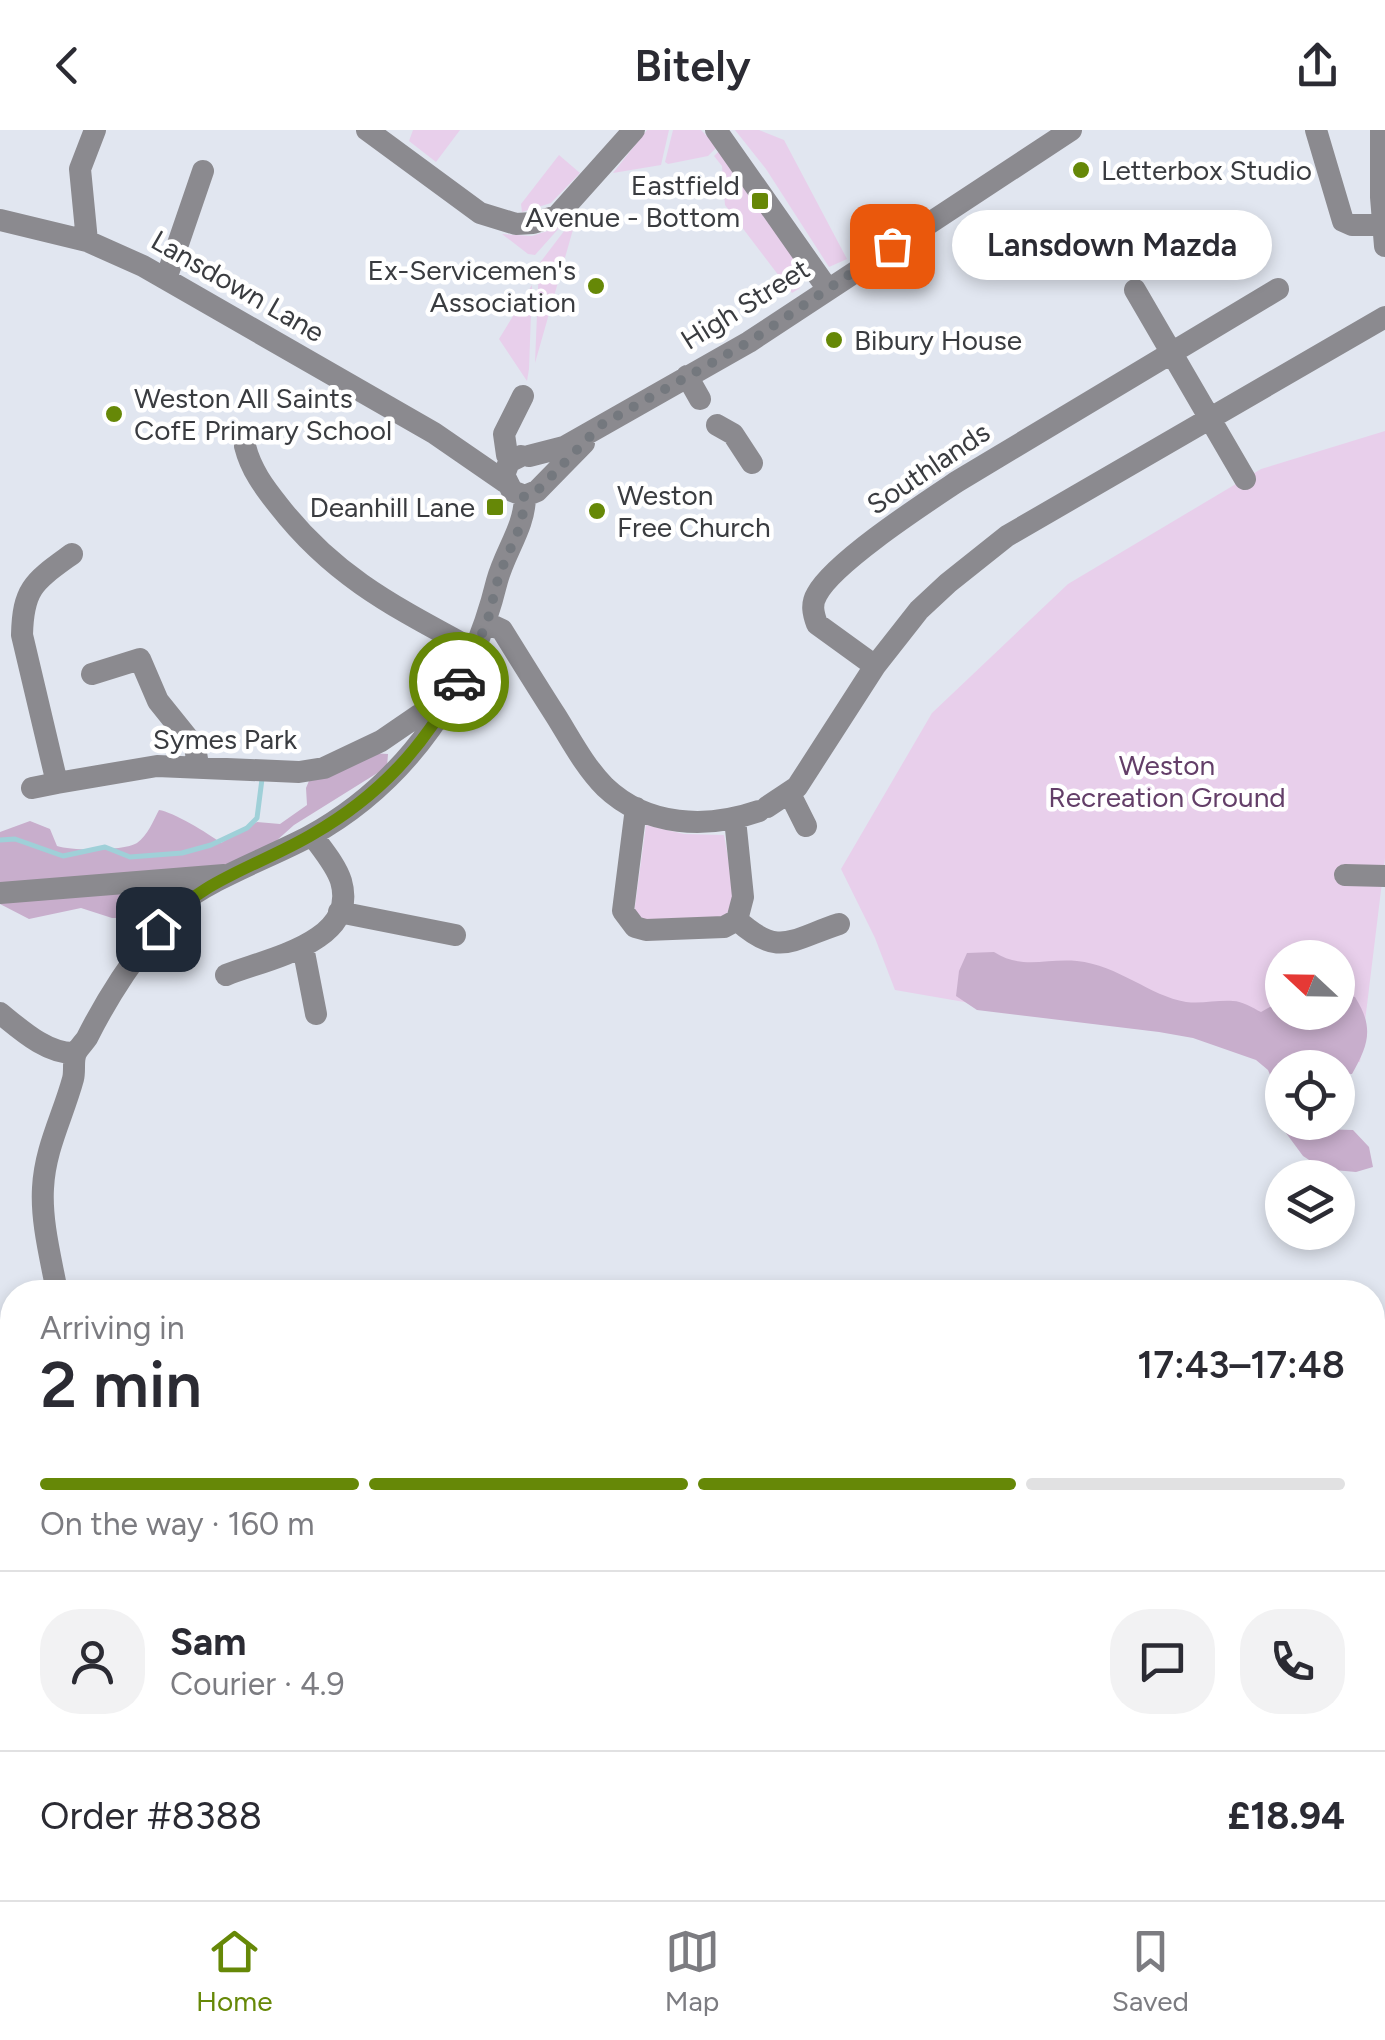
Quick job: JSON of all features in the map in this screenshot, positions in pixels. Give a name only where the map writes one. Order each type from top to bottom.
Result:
[{"type":"street","points":[[87,241],[80,170],[95,130]]},
{"type":"street","points":[[367,130],[396,139],[480,212],[495,220],[534,223],[557,216],[634,130]]},
{"type":"street","points":[[716,130],[826,288]]},
{"type":"street","name":"High Street","points":[[519,456],[564,446],[749,342],[1071,130]]},
{"type":"street","points":[[1316,130],[1344,220],[1384,233],[1381,130]]},
{"type":"street","points":[[166,279],[203,171]]},
{"type":"street","name":"Lansdown Lane","points":[[0,220],[87,241],[166,279],[524,487]]},
{"type":"street","name":"Southlands","points":[[875,666],[816,624],[813,605],[824,584],[907,516],[958,481],[1278,289]]},
{"type":"street","points":[[1132,291],[1245,479]]},
{"type":"street","points":[[487,623],[502,630],[592,772],[620,799],[653,816],[686,822],[734,819],[790,794],[875,666],[919,610],[1008,536],[1385,318]]},
{"type":"street","points":[[686,376],[700,400]]},
{"type":"street","points":[[0,1013],[31,1037],[64,1053],[75,1053],[122,973],[176,907],[312,835],[392,774],[418,748],[476,651],[499,575],[522,522],[524,487],[540,463],[519,456],[504,434],[523,396]]},
{"type":"street","points":[[717,425],[734,434],[752,463]]},
{"type":"street","name":"High Street","points":[[524,487],[600,426]]},
{"type":"street","name":"Lansdown Lane","points":[[434,433],[519,456]]},
{"type":"street","points":[[246,446],[257,478],[327,561],[360,586],[476,651]]},
{"type":"street","points":[[519,456],[506,468],[524,487]]},
{"type":"street","points":[[57,555],[33,582],[11,637],[57,783]]},
{"type":"street","points":[[92,674],[140,659],[158,701],[194,747],[198,765]]},
{"type":"street","name":"Symes Park","points":[[32,788],[157,766],[324,768],[381,741],[419,715],[438,720]]},
{"type":"street","points":[[790,794],[806,826]]},
{"type":"street","points":[[636,808],[624,899],[627,920],[646,930],[724,928],[737,920],[743,897],[734,819]]},
{"type":"street","points":[[226,975],[254,974],[303,947],[330,928],[340,912],[344,892],[340,877],[312,835]]},
{"type":"street","points":[[0,893],[232,874]]},
{"type":"street","points":[[1346,875],[1385,876]]},
{"type":"street","points":[[340,912],[447,926]]},
{"type":"street","points":[[737,920],[758,939],[780,944],[838,924]]},
{"type":"street","points":[[303,947],[316,1014]]},
{"type":"street","points":[[55,1280],[42,1190],[53,1130],[73,1078],[75,1053]]},
{"type":"green space","points":[[413,130],[460,130],[436,162],[409,141]]},
{"type":"green space","points":[[647,130],[669,130],[661,165],[613,173]]},
{"type":"green space","points":[[673,130],[701,130],[717,147],[708,156],[668,164],[665,162]]},
{"type":"green space","points":[[735,130],[759,130],[784,140],[847,259],[829,267],[766,169]]},
{"type":"green space","points":[[720,150],[803,269],[800,288],[792,293],[725,205],[722,166],[714,156]]},
{"type":"green space","points":[[559,155],[580,173],[551,203],[522,212],[521,204]]},
{"type":"green space","points":[[576,219],[535,363],[539,264]]},
{"type":"green space","points":[[560,227],[535,255],[502,234],[532,236]]},
{"type":"green space","points":[[532,285],[529,369],[527,381],[499,339]]},
{"type":"green space","name":"Weston Recreation Ground","points":[[1385,431],[1385,858],[1360,1062],[1355,1061],[1355,1050],[1299,1050],[1186,1028],[970,1003],[895,990],[841,869],[932,713],[1068,584],[1261,469]]},
{"type":"green space","points":[[646,825],[684,834],[724,835],[736,901],[724,917],[649,922],[634,913]]},
{"type":"shaded area","points":[[371,753],[388,754],[387,767],[294,825],[275,842],[222,867],[175,874],[172,898],[149,918],[112,918],[81,908],[29,919],[0,904],[0,832],[30,821],[50,829],[57,846],[121,848],[141,840],[159,810],[221,843],[257,822],[280,824],[307,805],[306,788],[311,776]]},
{"type":"shaded area","points":[[994,952],[1024,962],[1077,961],[1120,974],[1173,999],[1236,1001],[1261,1012],[1265,1010],[1265,1030],[1355,1030],[1355,997],[1365,1017],[1367,1036],[1355,1068],[1355,1050],[1265,1050],[1265,1068],[1256,1060],[1193,1038],[977,1010],[956,996],[959,971],[967,953]]},
{"type":"shaded area","points":[[1355,1132],[1369,1147],[1373,1167],[1355,1172],[1355,1160],[1309,1160],[1291,1140],[1355,1140]]},
{"type":"waterway","points":[[0,840],[15,839],[63,856],[105,847],[130,857],[182,853],[247,828],[257,818],[262,779]]},
{"type":"way so far","points":[[459,682],[487,623],[499,575],[522,522],[524,496],[537,491],[601,425],[749,342],[892,246]]},
{"type":"place","name":"Letterbox Studio","points":[[1081,170]]},
{"type":"place","name":"Eastfield Avenue - Bottom","points":[[760,201]]},
{"type":"place","name":"Lansdown Mazda","points":[[892,246]]},
{"type":"place","name":"Ex-Servicemen's Association","points":[[596,286]]},
{"type":"place","name":"Bibury House","points":[[834,340]]},
{"type":"place","name":"Weston All Saints CofE Primary School","points":[[114,414]]},
{"type":"place","name":"Deanhill Lane","points":[[495,507]]},
{"type":"place","name":"Weston Free Church","points":[[597,511]]},
{"type":"route","points":[[158,929],[176,907],[312,835],[392,774],[418,748],[459,682]]}]
